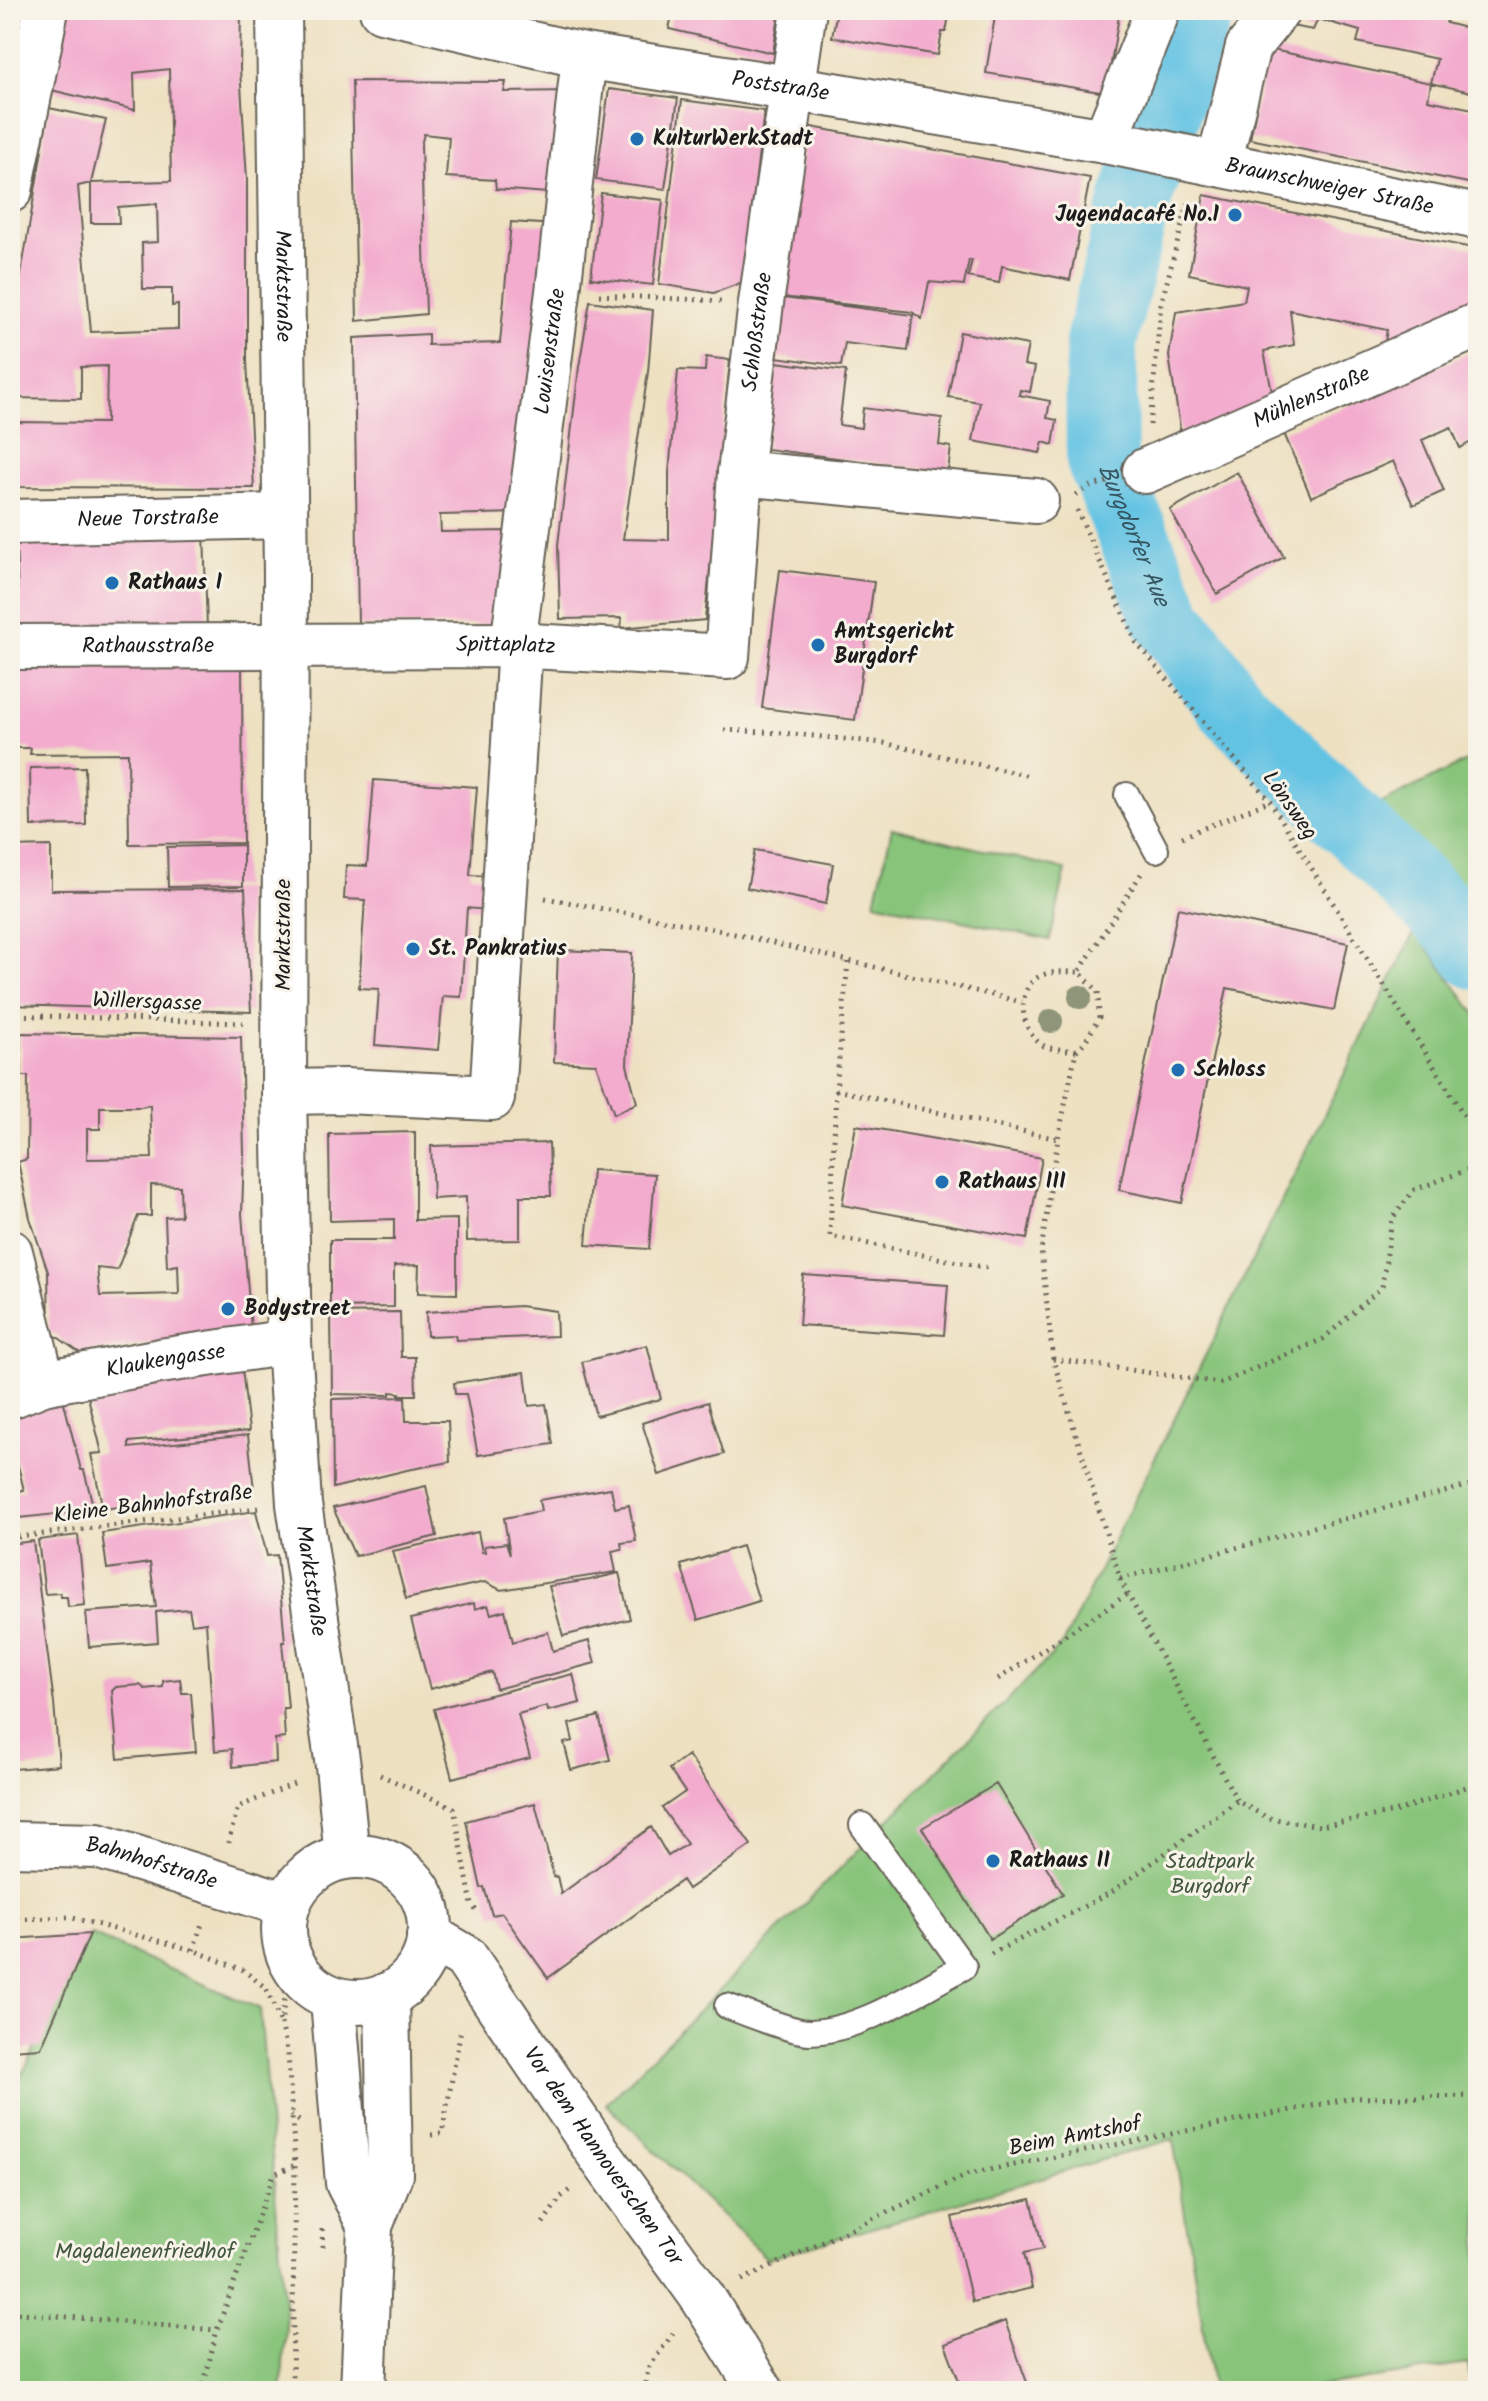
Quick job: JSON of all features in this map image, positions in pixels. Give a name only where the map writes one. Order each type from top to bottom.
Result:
[{"type":"street","points":[[10,190],[46,10]]},
{"type":"street","name":"Marktstraße","points":[[279,10],[285,516],[284,1092],[289,1342],[299,1504],[338,1766],[347,1856]]},
{"type":"street","name":"Poststraße","points":[[382,10],[584,56],[1114,143],[1200,160]]},
{"type":"street","name":"Schloßstraße","points":[[727,657],[740,473],[761,303],[804,10]]},
{"type":"street","points":[[1114,143],[1158,10]]},
{"type":"street","points":[[1200,160],[1248,47],[1278,10]]},
{"type":"street","name":"Louisenstraße","points":[[284,1092],[345,1091],[492,1098],[516,645],[584,56]]},
{"type":"street","name":"Braunschweiger Straße","points":[[1200,160],[1478,217]]},
{"type":"street","name":"Mühlenstraße","points":[[1145,471],[1478,325]]},
{"type":"street","points":[[740,473],[1054,500]]},
{"type":"street","name":"Neue Torstraße","points":[[10,522],[285,516]]},
{"type":"street","name":"Spittaplatz","points":[[285,647],[516,645],[727,657]]},
{"type":"street","name":"Rathausstraße","points":[[10,647],[285,647]]},
{"type":"street","points":[[10,1252],[26,1390]]},
{"type":"street","name":"Klaukengasse","points":[[26,1390],[160,1361],[289,1342]]},
{"type":"street","name":"Bahnhofstraße","points":[[10,1844],[97,1846],[288,1905]]},
{"type":"street","points":[[347,1856],[369,1857],[390,1863],[407,1876],[421,1894],[428,1914],[429,1936],[423,1960],[408,1981],[370,2002],[333,2000],[303,1979],[291,1960],[285,1942],[284,1923],[297,1887],[310,1872],[347,1856]]},
{"type":"street","name":"Vor dem Hannoverschen Tor","points":[[429,1936],[465,1957],[604,2161],[703,2298],[761,2391]]},
{"type":"street","points":[[363,2391],[370,2226],[390,2175],[387,1995]]},
{"type":"street","points":[[333,2000],[348,2183],[370,2226]]},
{"type":"lane","points":[[1127,795],[1156,850]]},
{"type":"lane","points":[[727,2006],[808,2032],[858,2022],[964,1967],[862,1825]]},
{"type":"path","points":[[1145,471],[1161,304],[1200,160]]},
{"type":"path","points":[[558,292],[761,303]]},
{"type":"path","name":"Lönsweg","points":[[1054,500],[1136,642],[1270,801],[1478,1138]]},
{"type":"path","points":[[724,730],[884,743],[1029,776]]},
{"type":"path","points":[[1079,972],[1156,850],[1196,829],[1270,801]]},
{"type":"path","points":[[505,891],[718,930],[1022,1002]]},
{"type":"path","points":[[848,962],[836,1090],[830,1236],[992,1269]]},
{"type":"path","points":[[1076,1051],[1044,1046],[1026,1027],[1022,1002],[1033,980],[1052,972],[1079,972],[1098,991],[1099,1018],[1076,1051],[1058,1139],[1041,1251],[1053,1359],[1120,1579],[1237,1801],[1268,1818],[1320,1826],[1394,1812],[1478,1783]]},
{"type":"path","name":"Willersgasse","points":[[10,1015],[249,1023],[284,1021]]},
{"type":"path","points":[[836,1090],[1058,1139]]},
{"type":"path","points":[[1053,1359],[1221,1383],[1323,1339],[1382,1287],[1392,1219],[1414,1190],[1478,1166]]},
{"type":"path","points":[[1120,1579],[1478,1483]]},
{"type":"path","name":"Kleine Bahnhofstraße","points":[[10,1538],[299,1504]]},
{"type":"path","points":[[998,1679],[1128,1594]]},
{"type":"path","points":[[193,1950],[238,1807],[338,1766],[366,1769],[454,1808],[472,1905],[480,1917]]},
{"type":"path","points":[[964,1967],[1112,1892],[1237,1801]]},
{"type":"path","points":[[10,1920],[69,1917],[193,1950],[243,1970],[266,1988],[281,2023],[288,2054],[295,2165],[292,2391]]},
{"type":"path","points":[[281,2023],[291,1960]]},
{"type":"path","points":[[389,2137],[442,2134],[464,2012],[491,1996]]},
{"type":"path","name":"Beim Amtshof","points":[[703,2298],[969,2174],[1352,2098],[1478,2096]]},
{"type":"path","points":[[291,2115],[319,2136],[346,2137]]},
{"type":"path","points":[[202,2391],[217,2330],[274,2174],[295,2165]]},
{"type":"path","points":[[645,2391],[648,2368],[670,2336],[703,2298]]},
{"type":"path","points":[[10,2312],[217,2330]]},
{"type":"green space","points":[[1478,755],[1478,913],[1378,805]]},
{"type":"green space","points":[[892,828],[1066,870],[1050,940],[875,902]]},
{"type":"green space","name":"Stadtpark Burgdorf","points":[[1415,931],[1478,1017],[1478,2391],[1472,2391],[1468,2364],[1289,2391],[1213,2391],[1173,2139],[767,2259],[606,2104],[1063,1644]]},
{"type":"green space","name":"Magdalenenfriedhof","points":[[90,1934],[260,2009],[286,2326],[281,2391],[10,2391],[10,2100]]},
{"type":"building","points":[[10,10],[21,10],[11,52],[10,52]]},
{"type":"building","points":[[66,10],[241,10],[240,69],[247,179],[247,361],[254,488],[10,487],[10,422],[106,423],[107,366],[81,367],[81,399],[10,398],[15,310],[49,108],[106,120],[91,183],[171,181],[169,69],[134,73],[135,110],[51,90]],"holes":[[[91,183],[91,223],[119,223],[118,207],[157,204],[158,242],[142,243],[143,289],[172,289],[172,306],[178,305],[178,329],[91,332],[78,186]]]},
{"type":"building","points":[[673,10],[780,10],[773,53],[669,29]]},
{"type":"building","points":[[837,10],[950,10],[938,55],[832,37]]},
{"type":"building","points":[[996,10],[1120,10],[1106,93],[986,73]]},
{"type":"building","points":[[1301,10],[1427,10],[1448,15],[1446,23],[1478,31],[1478,55],[1471,92],[1431,83],[1437,59],[1357,42],[1360,31],[1318,19],[1313,30],[1291,26]]},
{"type":"building","points":[[1268,49],[1431,83],[1428,100],[1478,110],[1478,185],[1250,139]]},
{"type":"building","points":[[352,81],[506,82],[504,92],[567,91],[560,194],[496,189],[495,180],[446,177],[449,137],[424,134],[421,145],[426,314],[357,321]]},
{"type":"building","name":"KulturWerkStadt","points":[[609,89],[678,98],[665,189],[596,180]]},
{"type":"building","points":[[682,100],[764,111],[743,282],[714,293],[659,284]]},
{"type":"building","points":[[806,126],[1090,178],[1070,280],[1002,266],[999,283],[968,277],[972,260],[969,260],[964,285],[929,282],[922,319],[912,312],[782,297]]},
{"type":"building","points":[[601,193],[663,200],[653,285],[591,278]]},
{"type":"building","points":[[1204,195],[1478,249],[1478,310],[1449,312],[1446,332],[1382,358],[1387,330],[1290,310],[1294,345],[1264,351],[1275,407],[1182,441],[1169,356],[1176,312],[1244,301],[1247,286],[1189,274]]},
{"type":"building","points":[[511,222],[555,225],[519,513],[440,515],[441,532],[514,531],[504,625],[358,626],[354,338],[428,334],[428,345],[500,343]]},
{"type":"building","points":[[783,298],[913,315],[908,351],[845,343],[841,366],[776,357]]},
{"type":"building","points":[[590,301],[653,310],[648,372],[623,539],[669,540],[669,473],[678,370],[705,371],[706,357],[730,360],[705,620],[621,628],[622,618],[560,619],[558,545]]},
{"type":"building","points":[[960,332],[1028,345],[1024,365],[1035,367],[1030,392],[1020,390],[1019,395],[1050,401],[1047,418],[1057,420],[1053,445],[1043,442],[1040,453],[973,441],[980,402],[948,397]]},
{"type":"building","points":[[1478,349],[1478,438],[1460,448],[1451,427],[1422,440],[1444,491],[1413,505],[1393,461],[1311,497],[1283,431],[1366,399]]},
{"type":"building","points":[[776,362],[846,371],[839,425],[861,428],[863,408],[942,418],[939,445],[951,447],[948,472],[766,449]]},
{"type":"building","points":[[1237,472],[1284,557],[1217,594],[1170,510]]},
{"type":"building","name":"Rathaus I","points":[[204,530],[207,629],[19,634],[16,537]]},
{"type":"building","name":"Amtsgericht Burgdorf","points":[[780,570],[874,582],[855,720],[762,708]]},
{"type":"building","points":[[242,664],[243,843],[129,844],[128,753],[30,754],[31,748],[10,748],[10,666]]},
{"type":"building","points":[[85,767],[86,825],[31,826],[30,768]]},
{"type":"building","name":"St. Pankratius","points":[[374,780],[477,787],[470,875],[491,876],[487,910],[467,908],[461,997],[443,996],[438,1050],[375,1045],[379,989],[359,988],[365,900],[344,899],[346,865],[367,866]]},
{"type":"building","points":[[243,845],[243,886],[168,887],[167,847]]},
{"type":"building","points":[[51,846],[51,890],[245,889],[251,1012],[10,1005],[10,847]]},
{"type":"building","points":[[755,850],[833,864],[826,904],[747,888]]},
{"type":"building","points":[[1178,908],[1348,943],[1334,1010],[1227,988],[1182,1203],[1119,1190]]},
{"type":"building","points":[[558,950],[632,953],[627,1065],[637,1103],[614,1114],[596,1064],[554,1062]]},
{"type":"building","points":[[20,1033],[241,1037],[242,1214],[251,1330],[80,1353],[49,1331],[48,1272],[30,1218],[18,1162],[27,1159],[28,1076],[22,1076]],"holes":[[[150,1105],[152,1158],[87,1159],[87,1129],[100,1129],[100,1107]],[[151,1185],[180,1186],[181,1216],[165,1217],[167,1267],[178,1265],[179,1294],[100,1296],[97,1268],[117,1270],[138,1216],[151,1216]]]},
{"type":"building","name":"Rathaus III","points":[[856,1125],[1042,1158],[1027,1239],[842,1205]]},
{"type":"building","points":[[415,1132],[415,1220],[457,1219],[457,1294],[418,1293],[419,1265],[394,1266],[394,1307],[330,1308],[330,1240],[394,1240],[394,1219],[330,1221],[329,1134]]},
{"type":"building","points":[[549,1143],[551,1196],[520,1196],[520,1240],[467,1241],[466,1197],[433,1199],[431,1146]]},
{"type":"building","points":[[592,1170],[655,1174],[649,1249],[586,1245]]},
{"type":"building","points":[[803,1275],[948,1285],[944,1335],[799,1325]]},
{"type":"building","points":[[520,1306],[556,1311],[557,1336],[456,1340],[455,1335],[427,1336],[426,1312]]},
{"type":"building","points":[[400,1312],[401,1357],[415,1357],[416,1395],[390,1392],[390,1395],[332,1394],[331,1313]]},
{"type":"building","points":[[647,1345],[661,1399],[596,1416],[582,1362]]},
{"type":"building","points":[[241,1359],[249,1431],[129,1442],[129,1448],[248,1435],[254,1490],[103,1509],[91,1454],[102,1453],[86,1389]]},
{"type":"building","points":[[525,1372],[529,1406],[546,1404],[553,1444],[478,1455],[466,1394],[455,1394],[454,1383]]},
{"type":"building","points":[[62,1395],[94,1510],[10,1519],[10,1478],[14,1492],[24,1490],[10,1434],[10,1409]]},
{"type":"building","points":[[405,1397],[406,1421],[448,1421],[450,1462],[333,1488],[332,1399]]},
{"type":"building","points":[[708,1402],[724,1454],[659,1475],[642,1423]]},
{"type":"building","points":[[426,1486],[437,1536],[355,1556],[333,1508]]},
{"type":"building","points":[[611,1488],[615,1508],[629,1505],[636,1541],[621,1543],[622,1549],[612,1551],[616,1572],[501,1590],[485,1582],[406,1599],[393,1551],[478,1532],[482,1552],[485,1552],[484,1546],[506,1543],[510,1554],[504,1518],[541,1511],[539,1500]]},
{"type":"building","points":[[256,1511],[267,1556],[277,1555],[288,1708],[283,1708],[285,1738],[275,1739],[276,1762],[233,1767],[232,1749],[215,1751],[206,1622],[192,1624],[189,1609],[156,1612],[158,1642],[89,1647],[86,1612],[156,1607],[150,1563],[107,1569],[102,1533]]},
{"type":"building","points":[[78,1535],[85,1605],[68,1607],[67,1597],[60,1597],[60,1593],[45,1594],[38,1540]]},
{"type":"building","points":[[33,1541],[59,1765],[14,1769],[10,1732],[10,1544]]},
{"type":"building","points":[[742,1546],[759,1601],[698,1620],[681,1565]]},
{"type":"building","points":[[619,1573],[630,1619],[563,1636],[549,1586]]},
{"type":"building","points":[[474,1603],[475,1609],[488,1605],[491,1614],[505,1610],[513,1642],[548,1632],[553,1651],[589,1641],[595,1663],[496,1689],[492,1672],[430,1689],[411,1619]]},
{"type":"building","points":[[573,1674],[580,1703],[548,1711],[547,1706],[518,1714],[530,1758],[452,1778],[434,1709]]},
{"type":"building","points":[[180,1679],[182,1693],[191,1693],[196,1752],[118,1759],[112,1691],[116,1687],[140,1685],[145,1689],[163,1687],[163,1681]]},
{"type":"building","points":[[599,1716],[610,1760],[571,1770],[564,1743],[573,1741],[569,1724]]},
{"type":"building","points":[[688,1755],[751,1845],[688,1889],[682,1880],[548,1978],[502,1913],[492,1915],[484,1887],[481,1888],[466,1821],[535,1803],[561,1894],[651,1827],[668,1856],[687,1844],[662,1808],[685,1792],[669,1769]]},
{"type":"building","name":"Rathaus II","points":[[996,1784],[1063,1894],[990,1939],[922,1828]]},
{"type":"building","points":[[90,1934],[41,2048],[10,2050],[10,1939]]},
{"type":"building","points":[[1031,2199],[1043,2249],[1024,2253],[1032,2288],[972,2302],[952,2217]]},
{"type":"building","points":[[1005,2321],[1030,2391],[963,2391],[945,2344]]},
{"type":"waterway","name":"Burgdorfer Aue","points":[[1198,10],[1135,202],[1101,342],[1102,460],[1168,618],[1234,708],[1457,927],[1478,954]]},
{"type":"place","name":"KulturWerkStadt","points":[[637,139]]},
{"type":"place","name":"Jugendacafé No.1","points":[[1235,215]]},
{"type":"place","name":"Rathaus I","points":[[112,583]]},
{"type":"place","name":"Amtsgericht Burgdorf","points":[[818,645]]},
{"type":"place","name":"St. Pankratius","points":[[413,949]]},
{"type":"place","name":"Schloss","points":[[1178,1070]]},
{"type":"place","name":"Rathaus III","points":[[942,1182]]},
{"type":"place","name":"Bodystreet","points":[[228,1309]]},
{"type":"place","name":"Rathaus II","points":[[993,1861]]}]
